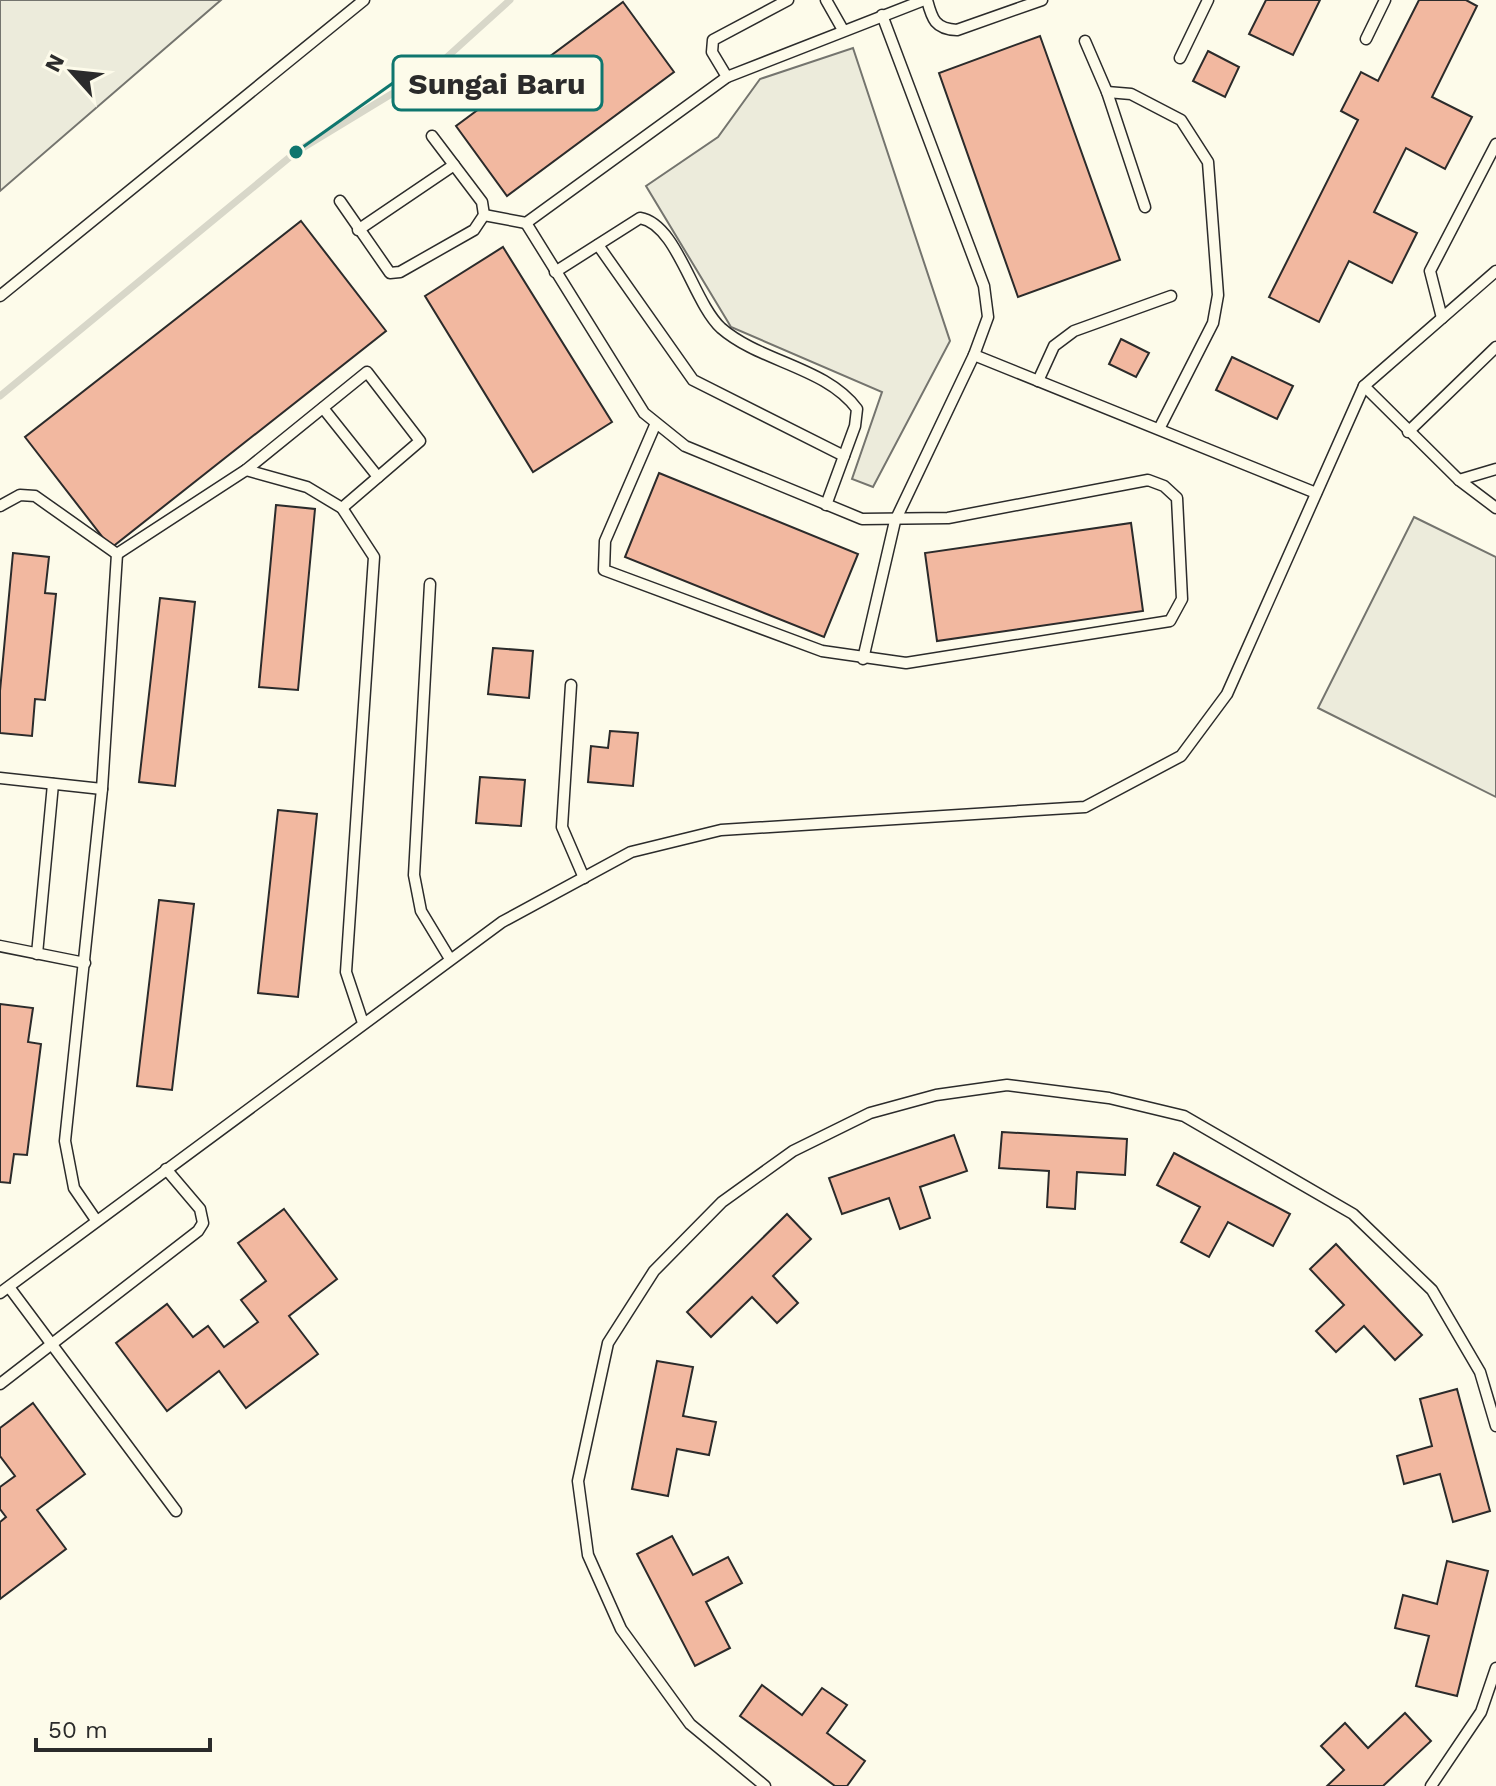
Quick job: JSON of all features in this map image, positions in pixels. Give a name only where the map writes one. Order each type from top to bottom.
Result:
[{"type":"lane","points":[[0,296],[364,0]]},
{"type":"lane","points":[[727,77],[712,52],[713,40],[788,0]]},
{"type":"lane","points":[[826,0],[843,30]]},
{"type":"lane","points":[[484,215],[526,223],[727,77],[843,30],[926,0],[932,20],[943,29],[957,30],[1042,0]]},
{"type":"lane","points":[[1180,58],[1208,0]]},
{"type":"lane","points":[[1366,39],[1385,0]]},
{"type":"lane","points":[[863,659],[895,521],[974,355],[988,317],[984,286],[882,15]]},
{"type":"lane","points":[[1085,41],[1107,92],[1145,207]]},
{"type":"lane","points":[[1107,92],[1131,94],[1181,120],[1208,162],[1218,295],[1213,323],[1159,429]]},
{"type":"lane","points":[[340,201],[385,270],[400,272],[474,230],[484,215],[482,202],[432,136]]},
{"type":"lane","points":[[1442,318],[1430,271],[1496,144]]},
{"type":"lane","points":[[358,230],[454,165]]},
{"type":"lane","points":[[555,272],[640,218],[650,220],[664,232],[706,310],[720,327],[738,340],[849,397],[857,409],[826,505]]},
{"type":"lane","points":[[526,223],[644,413],[685,446],[862,519],[948,518],[1148,480],[1164,486],[1177,498],[1182,599],[1170,621],[906,663],[822,651],[604,570],[605,541],[656,423]]},
{"type":"lane","points":[[598,245],[693,380],[844,456]]},
{"type":"lane","points":[[176,1511],[51,1343],[4,1290],[502,922],[631,852],[721,830],[1085,807],[1181,756],[1227,694],[1364,386],[1496,271]]},
{"type":"lane","points":[[1038,381],[1054,346],[1074,331],[1171,296]]},
{"type":"lane","points":[[1408,432],[1496,347]]},
{"type":"lane","points":[[974,355],[1316,493]]},
{"type":"lane","points":[[117,554],[246,470],[367,372],[420,441],[342,508]]},
{"type":"lane","points":[[1364,386],[1459,480],[1496,508]]},
{"type":"lane","points":[[323,408],[378,477]]},
{"type":"lane","points":[[1459,480],[1496,469]]},
{"type":"lane","points":[[246,470],[307,487],[342,508],[374,557],[346,972],[363,1023]]},
{"type":"lane","points":[[0,506],[20,495],[35,496],[117,554]]},
{"type":"lane","points":[[96,1220],[74,1188],[65,1141],[102,789],[117,554]]},
{"type":"lane","points":[[430,584],[414,875],[421,911],[450,959]]},
{"type":"lane","points":[[571,685],[562,827],[584,878]]},
{"type":"lane","points":[[0,778],[102,789]]},
{"type":"lane","points":[[37,954],[53,784]]},
{"type":"lane","points":[[0,946],[85,963]]},
{"type":"lane","points":[[765,1786],[690,1724],[621,1629],[588,1555],[578,1481],[608,1343],[654,1271],[722,1202],[793,1151],[870,1113],[936,1095],[1007,1085],[1109,1098],[1184,1116],[1353,1214],[1432,1290],[1480,1372],[1496,1426]]},
{"type":"lane","points":[[0,1384],[198,1231],[203,1223],[200,1209],[166,1169]]},
{"type":"lane","points":[[1431,1786],[1481,1712],[1496,1668]]},
{"type":"shaded area","points":[[0,0],[221,0],[0,191]]},
{"type":"shaded area","points":[[853,48],[950,341],[873,487],[852,479],[882,392],[731,327],[646,186],[718,137],[760,79]]},
{"type":"shaded area","points":[[1414,517],[1496,557],[1496,797],[1318,708]]},
{"type":"building","points":[[1266,0],[1320,0],[1293,55],[1249,34]]},
{"type":"building","points":[[1419,0],[1466,0],[1477,6],[1432,97],[1472,117],[1445,169],[1406,148],[1374,212],[1417,233],[1392,283],[1349,261],[1319,322],[1269,297],[1358,120],[1341,111],[1361,72],[1378,81]]},
{"type":"building","points":[[623,2],[674,72],[507,196],[456,126]]},
{"type":"building","points":[[1040,36],[1120,260],[1018,297],[939,73]]},
{"type":"building","points":[[1208,51],[1239,67],[1225,97],[1193,81]]},
{"type":"building","points":[[301,221],[386,331],[111,548],[25,437]]},
{"type":"building","points":[[503,247],[612,422],[533,472],[425,296]]},
{"type":"building","points":[[1121,339],[1149,353],[1136,377],[1109,364]]},
{"type":"building","points":[[1232,357],[1293,386],[1277,419],[1216,390]]},
{"type":"building","points":[[659,473],[858,554],[824,637],[625,557]]},
{"type":"building","points":[[276,505],[315,509],[298,690],[259,687]]},
{"type":"building","points":[[1131,523],[1143,611],[937,641],[925,553]]},
{"type":"building","points":[[13,553],[49,557],[45,593],[56,594],[45,700],[35,699],[32,736],[0,733],[0,691]]},
{"type":"building","points":[[160,598],[195,602],[175,786],[139,782]]},
{"type":"building","points":[[493,648],[533,651],[529,698],[488,694]]},
{"type":"building","points":[[610,731],[638,733],[633,786],[588,782],[591,746],[608,748]]},
{"type":"building","points":[[480,777],[525,780],[521,826],[476,823]]},
{"type":"building","points":[[278,810],[317,814],[298,997],[258,993]]},
{"type":"building","points":[[159,900],[194,904],[172,1090],[137,1086]]},
{"type":"building","points":[[0,1004],[33,1008],[28,1042],[41,1044],[27,1155],[14,1154],[10,1183],[0,1182]]},
{"type":"building","points":[[1002,1132],[1127,1139],[1125,1175],[1077,1172],[1075,1209],[1047,1207],[1049,1171],[999,1168]]},
{"type":"building","points":[[954,1135],[967,1171],[920,1187],[930,1218],[900,1229],[889,1198],[842,1214],[829,1178]]},
{"type":"building","points":[[1174,1153],[1290,1214],[1273,1246],[1228,1222],[1209,1257],[1181,1242],[1200,1207],[1157,1185]]},
{"type":"building","points":[[284,1209],[337,1279],[289,1316],[318,1354],[246,1408],[219,1371],[167,1411],[116,1343],[167,1304],[193,1337],[208,1326],[224,1347],[258,1322],[241,1300],[266,1281],[238,1243]]},
{"type":"building","points":[[787,1214],[811,1239],[773,1276],[798,1303],[777,1323],[752,1297],[711,1337],[687,1312]]},
{"type":"building","points":[[1336,1244],[1422,1335],[1395,1360],[1364,1326],[1336,1352],[1316,1331],[1344,1305],[1310,1269]]},
{"type":"building","points":[[657,1361],[693,1367],[683,1416],[716,1422],[709,1455],[677,1449],[668,1496],[632,1489]]},
{"type":"building","points":[[1457,1389],[1490,1511],[1453,1522],[1440,1474],[1404,1484],[1397,1456],[1432,1446],[1420,1399]]},
{"type":"building","points":[[33,1403],[85,1474],[37,1510],[66,1549],[0,1599],[0,1522],[6,1517],[0,1509],[0,1487],[15,1476],[0,1456],[0,1428]]},
{"type":"building","points":[[672,1536],[693,1575],[728,1557],[742,1583],[706,1602],[730,1648],[695,1666],[637,1554]]},
{"type":"building","points":[[1447,1561],[1488,1571],[1457,1696],[1416,1686],[1429,1636],[1395,1628],[1403,1595],[1437,1604]]},
{"type":"building","points":[[762,1685],[802,1715],[822,1688],[847,1705],[827,1733],[865,1761],[847,1786],[835,1786],[740,1716]]},
{"type":"building","points":[[1405,1713],[1431,1741],[1383,1786],[1327,1786],[1344,1770],[1321,1746],[1345,1723],[1368,1748]]},
{"type":"waterway","points":[[0,396],[296,152],[436,67],[510,0]]},
{"type":"place","name":"Sungai Baru","points":[[296,152]]}]
